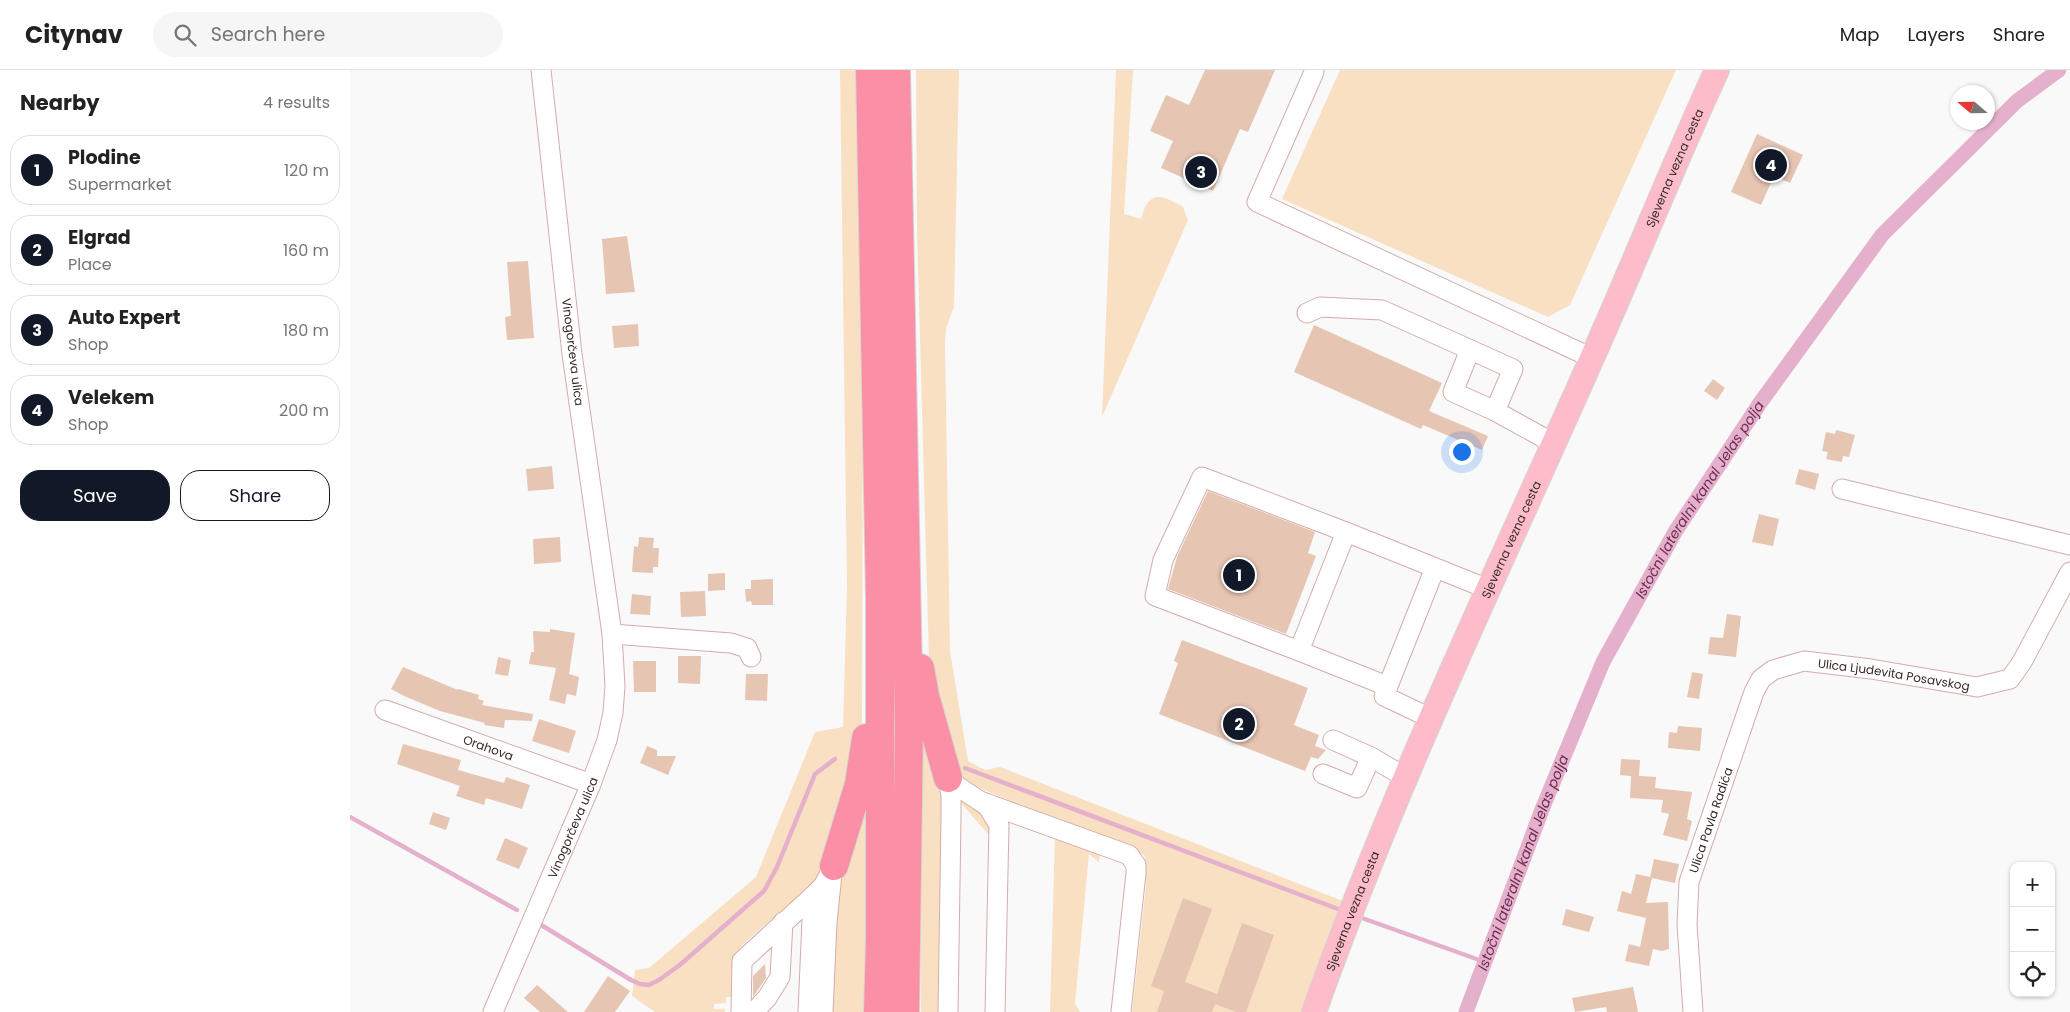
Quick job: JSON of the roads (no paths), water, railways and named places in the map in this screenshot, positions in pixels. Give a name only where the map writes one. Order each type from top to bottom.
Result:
[{"type":"highway","points":[[870,70],[880,598],[880,939],[878,1012]]},
{"type":"highway","points":[[896,70],[908,726],[905,1012]]},
{"type":"highway","points":[[905,512],[910,522],[917,552],[921,674],[948,778]]},
{"type":"highway","points":[[834,866],[862,769],[867,732],[868,650],[874,613],[880,598]]},
{"type":"main road","name":"Sjeverna vezna cesta","points":[[1314,1012],[1342,932],[1405,777],[1592,358],[1710,72]]},
{"type":"street","name":"Vinogorčeva ulica","points":[[493,1012],[591,784],[607,740],[613,713],[615,686],[612,634],[572,354],[541,70]]},
{"type":"street","points":[[1314,72],[1256,202],[1592,358]]},
{"type":"street","points":[[1307,313],[1320,306],[1382,310],[1513,369],[1495,411]]},
{"type":"street","points":[[1470,350],[1452,392],[1495,411],[1553,443]]},
{"type":"street","points":[[1430,718],[1386,691],[1299,651],[1155,596],[1163,560],[1202,478],[1346,532],[1488,589]]},
{"type":"street","points":[[1842,488],[2070,546]]},
{"type":"street","points":[[1299,651],[1346,532]]},
{"type":"street","points":[[1386,691],[1435,568]]},
{"type":"street","name":"Ulica Ljudevita Posavskog","points":[[1804,661],[1872,669],[1977,687],[2010,679],[2022,662],[2070,572]]},
{"type":"street","points":[[1182,619],[1386,691]]},
{"type":"street","points":[[612,634],[731,643],[747,648],[751,657]]},
{"type":"street","name":"Ulica Pavla Radića","points":[[1694,1012],[1687,924],[1689,882],[1754,692],[1761,679],[1784,666],[1804,661]]},
{"type":"street","name":"Orahova","points":[[385,710],[591,784]]},
{"type":"street","points":[[1333,740],[1371,757],[1405,777]]},
{"type":"street","points":[[1323,774],[1357,788],[1371,757]]},
{"type":"street","points":[[948,778],[988,807],[999,825],[995,1012]]},
{"type":"street","points":[[948,778],[951,796],[948,1012]]},
{"type":"street","points":[[980,800],[1129,855],[1133,860],[1136,873],[1121,1012]]},
{"type":"street","points":[[742,1012],[742,961],[823,886],[834,866]]},
{"type":"street","points":[[823,1012],[828,895],[834,866]]},
{"type":"street","points":[[808,1012],[813,896]]},
{"type":"street","points":[[754,1012],[767,998],[780,977],[783,922]]},
{"type":"waterway","name":"Istočni lateralni kanal Jelas polja","points":[[1466,1012],[1543,807],[1603,662],[1675,532],[1760,403],[1882,235],[2017,101],[2059,70]]},
{"type":"waterway","points":[[538,923],[631,980],[649,985],[659,980],[681,964],[764,891],[777,867],[815,774],[835,759]]},
{"type":"waterway","points":[[965,768],[1338,909]]},
{"type":"waterway","points":[[350,817],[517,910]]},
{"type":"waterway","points":[[1362,918],[1485,962]]},
{"type":"place","name":"Velekem","points":[[1771,165]]},
{"type":"place","name":"Auto Expert","points":[[1201,172]]},
{"type":"place","name":"Plodine","points":[[1239,575]]},
{"type":"place","name":"Elgrad","points":[[1239,724]]}]
